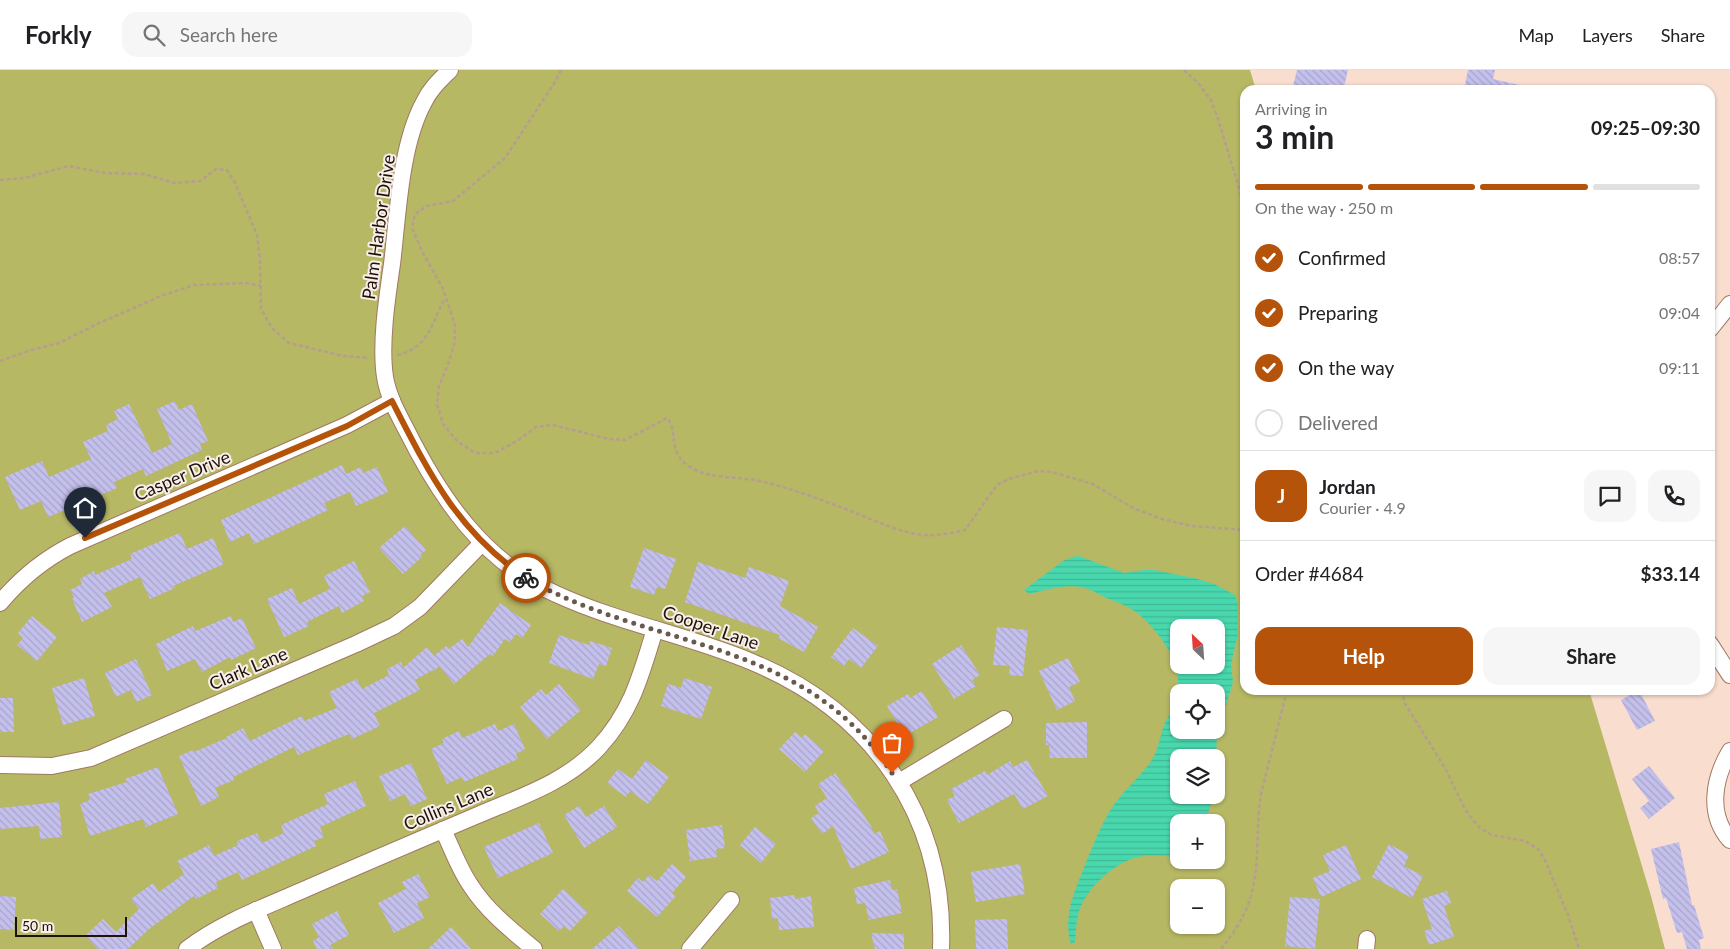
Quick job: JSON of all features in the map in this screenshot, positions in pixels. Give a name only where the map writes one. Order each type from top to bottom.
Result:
[{"type":"street","name":"Palm Harbor Drive","points":[[392,401],[385,379],[384,358],[391,270],[403,177],[410,140],[424,102],[434,86],[450,70]]},
{"type":"street","points":[[1715,323],[1728,311]]},
{"type":"street","name":"Cooper Lane","points":[[392,401],[435,483],[463,522],[482,543],[514,570],[546,590],[593,609],[750,661],[781,674],[811,692],[844,716],[858,730],[899,782],[920,823],[932,860],[940,900],[941,949]]},
{"type":"street","name":"Casper Drive","points":[[0,603],[30,572],[70,546],[347,426],[392,401]]},
{"type":"street","name":"Clark Lane","points":[[0,765],[52,766],[91,758],[361,642],[394,626],[420,607],[482,543]]},
{"type":"street","name":"Collins Lane","points":[[187,949],[214,930],[256,910],[547,785],[569,773],[588,758],[607,738],[630,703],[655,629]]},
{"type":"street","points":[[1715,652],[1730,675]]},
{"type":"street","points":[[899,782],[1004,719]]},
{"type":"street","points":[[1730,751],[1720,770],[1715,803],[1716,814],[1720,824],[1730,840]]},
{"type":"street","points":[[443,830],[466,879],[476,893],[503,924],[534,949]]},
{"type":"street","points":[[690,949],[731,900]]},
{"type":"street","points":[[256,910],[273,949]]},
{"type":"path","points":[[561,70],[505,158],[453,201],[427,206],[416,214],[412,228],[422,251],[439,281],[455,325],[455,342],[439,386],[437,404],[443,424],[457,441],[475,453],[495,453],[517,441],[536,427],[554,425],[609,439],[625,440],[667,418],[672,424],[673,443],[678,455],[687,465],[707,475],[752,478],[781,486],[888,526],[923,535],[946,534],[965,530],[997,485],[1008,479],[1039,471],[1052,472],[1093,484],[1133,508],[1162,518],[1192,526],[1240,530]]},
{"type":"path","points":[[1184,70],[1198,83],[1211,100],[1240,192]]},
{"type":"path","points":[[0,180],[24,178],[68,166],[105,173],[144,174],[174,183],[200,181],[216,169],[227,170],[235,183],[257,235],[260,260],[261,309],[272,328],[289,343],[343,356],[384,358],[410,352],[421,344],[428,334],[445,298]]},
{"type":"path","points":[[0,361],[30,350],[59,343],[161,296],[194,285],[246,283],[261,286]]},
{"type":"path","points":[[1221,949],[1234,931],[1249,902],[1257,859],[1258,810],[1286,695]]},
{"type":"path","points":[[1403,695],[1404,702],[1438,755],[1472,820],[1480,828],[1492,835],[1525,841],[1538,849],[1568,915],[1579,949]]},
{"type":"shaded area","points":[[0,70],[1250,70],[1254,85],[1240,85],[1240,695],[1591,695],[1665,949],[0,949]]},
{"type":"shaded area","points":[[1079,556],[1124,573],[1154,570],[1214,584],[1235,595],[1238,605],[1237,638],[1231,664],[1233,682],[1225,708],[1225,684],[1178,684],[1177,674],[1225,674],[1225,619],[1170,619],[1170,653],[1142,617],[1131,609],[1091,590],[1071,586],[1029,594],[1024,590],[1063,561]]},
{"type":"shaded area","points":[[1170,713],[1170,739],[1217,739],[1216,749],[1170,749],[1170,804],[1211,804],[1208,814],[1170,814],[1170,857],[1144,856],[1134,858],[1113,869],[1103,877],[1094,886],[1081,905],[1077,918],[1075,942],[1071,944],[1068,919],[1074,894],[1090,852],[1111,809],[1153,759]]},
{"type":"building","points":[[1297,70],[1348,70],[1344,85],[1293,85]]},
{"type":"building","points":[[1468,70],[1495,70],[1493,79],[1519,85],[1465,85]]},
{"type":"building","points":[[175,401],[179,410],[192,404],[208,441],[200,444],[202,450],[146,476],[143,469],[114,482],[117,488],[48,517],[41,501],[20,510],[5,477],[42,461],[49,477],[91,459],[83,442],[108,431],[106,425],[118,419],[114,411],[129,404],[152,453],[172,444],[157,409]]},
{"type":"building","points":[[342,465],[346,474],[361,467],[363,473],[377,467],[388,492],[356,506],[350,492],[324,503],[328,510],[254,544],[249,533],[230,542],[221,520]]},
{"type":"building","points":[[405,526],[426,550],[420,555],[422,557],[403,574],[379,548]]},
{"type":"building","points":[[180,533],[187,549],[213,538],[224,564],[173,586],[175,588],[150,599],[140,577],[104,593],[112,607],[82,622],[70,590],[82,584],[80,579],[94,571],[95,575],[132,559],[130,554]]},
{"type":"building","points":[[644,548],[676,559],[665,589],[657,587],[654,595],[630,587]]},
{"type":"building","points":[[354,561],[370,592],[362,596],[364,601],[342,613],[339,606],[307,622],[309,626],[284,637],[267,599],[292,588],[299,604],[330,589],[324,576]]},
{"type":"building","points":[[698,562],[745,578],[749,567],[789,581],[780,606],[818,627],[804,652],[778,638],[780,635],[685,602]]},
{"type":"building","points":[[500,603],[531,625],[522,638],[516,634],[510,642],[505,639],[493,656],[490,654],[454,684],[439,666],[434,671],[415,680],[420,690],[374,713],[380,726],[352,739],[349,734],[298,755],[294,747],[233,777],[234,780],[215,788],[219,797],[201,806],[179,756],[193,750],[194,752],[227,738],[243,728],[250,741],[302,716],[304,721],[337,708],[329,692],[357,679],[362,689],[389,675],[387,669],[401,662],[403,668],[427,647],[434,656],[446,646],[449,649],[462,639],[468,647]]},
{"type":"building","points":[[32,616],[57,637],[37,661],[17,645],[23,638],[18,633]]},
{"type":"building","points":[[231,616],[233,622],[242,618],[256,648],[231,660],[230,657],[202,672],[195,659],[167,671],[156,644],[193,626],[195,631]]},
{"type":"building","points":[[997,627],[1028,630],[1023,676],[1009,675],[1010,666],[993,665]]},
{"type":"building","points":[[853,628],[878,646],[861,668],[849,659],[844,666],[831,657]]},
{"type":"building","points":[[559,635],[589,645],[590,641],[612,648],[606,666],[599,664],[593,679],[549,663]]},
{"type":"building","points":[[961,645],[980,675],[972,680],[976,686],[954,699],[932,664]]},
{"type":"building","points":[[1068,658],[1080,682],[1069,687],[1075,701],[1057,710],[1039,671]]},
{"type":"building","points":[[136,659],[152,695],[136,702],[131,690],[116,697],[105,673]]},
{"type":"building","points":[[84,678],[95,716],[63,725],[52,688]]},
{"type":"building","points":[[684,678],[712,687],[701,719],[661,706],[668,684],[681,688]]},
{"type":"building","points":[[559,684],[581,710],[547,739],[520,707],[541,689],[546,695]]},
{"type":"building","points":[[922,691],[938,717],[905,736],[887,706],[908,694],[910,698]]},
{"type":"building","points":[[1630,695],[1642,695],[1655,721],[1637,730],[1621,700]]},
{"type":"building","points":[[0,698],[13,698],[14,732],[0,732]]},
{"type":"building","points":[[1087,722],[1087,758],[1050,758],[1049,745],[1046,745],[1046,723]]},
{"type":"building","points":[[495,724],[498,731],[514,724],[525,749],[516,754],[518,759],[464,782],[462,777],[447,784],[431,749],[444,743],[442,739],[459,731],[462,738]]},
{"type":"building","points":[[795,732],[802,738],[805,734],[824,751],[805,772],[779,749]]},
{"type":"building","points":[[646,760],[669,777],[648,804],[630,791],[626,797],[607,783],[618,769],[632,779]]},
{"type":"building","points":[[1027,760],[1048,796],[1023,809],[1014,794],[959,823],[947,800],[955,796],[951,789],[985,771],[987,775],[1010,761],[1013,767]]},
{"type":"building","points":[[411,763],[427,799],[411,806],[405,794],[390,801],[379,776]]},
{"type":"building","points":[[1649,766],[1675,798],[1649,819],[1640,808],[1649,801],[1632,779]]},
{"type":"building","points":[[158,767],[178,814],[146,827],[143,819],[90,836],[80,804],[90,800],[88,794],[127,782],[125,779]]},
{"type":"building","points":[[835,773],[871,826],[874,834],[880,831],[889,852],[851,869],[833,826],[822,834],[811,818],[819,813],[815,806],[827,798],[818,784]]},
{"type":"building","points":[[355,781],[366,806],[320,827],[324,837],[314,841],[316,846],[242,880],[238,872],[216,882],[218,888],[196,899],[194,896],[149,929],[128,949],[98,949],[85,936],[103,919],[116,932],[139,909],[131,899],[153,883],[159,892],[184,874],[177,861],[209,845],[214,856],[238,845],[237,841],[257,833],[262,843],[284,833],[281,825],[328,804],[324,794]]},
{"type":"building","points":[[59,802],[62,837],[40,839],[39,826],[0,829],[0,808]]},
{"type":"building","points":[[579,806],[586,817],[604,806],[617,827],[584,848],[564,815]]},
{"type":"building","points":[[539,823],[553,853],[498,878],[484,847]]},
{"type":"building","points":[[722,825],[725,848],[716,849],[717,857],[690,861],[686,830]]},
{"type":"building","points":[[755,827],[776,844],[761,863],[740,845]]},
{"type":"building","points":[[1679,842],[1692,905],[1694,905],[1704,938],[1699,940],[1701,949],[1687,949],[1682,932],[1677,933],[1666,898],[1663,899],[1651,849]]},
{"type":"building","points":[[1389,844],[1409,855],[1404,866],[1423,876],[1412,898],[1372,877]]},
{"type":"building","points":[[1346,845],[1361,879],[1321,897],[1313,878],[1330,871],[1323,855]]},
{"type":"building","points":[[672,864],[686,877],[672,893],[676,896],[657,917],[627,891],[638,878],[643,882],[649,875],[657,881]]},
{"type":"building","points":[[1020,864],[1025,894],[976,902],[971,872]]},
{"type":"building","points":[[418,874],[430,897],[417,903],[424,918],[394,933],[378,903],[406,889],[402,882]]},
{"type":"building","points":[[890,880],[892,890],[897,889],[902,913],[869,920],[865,903],[857,904],[854,888]]},
{"type":"building","points":[[563,889],[588,912],[570,931],[564,926],[559,931],[540,914]]},
{"type":"building","points":[[1447,891],[1451,903],[1444,906],[1454,937],[1429,945],[1424,931],[1432,929],[1422,899]]},
{"type":"building","points":[[794,895],[795,899],[811,896],[814,927],[779,930],[778,918],[772,919],[770,898]]},
{"type":"building","points":[[0,896],[16,897],[14,930],[0,929]]},
{"type":"building","points":[[1290,897],[1320,899],[1315,949],[1285,946]]},
{"type":"building","points":[[337,911],[349,935],[330,945],[333,949],[317,949],[313,941],[319,937],[312,924]]},
{"type":"building","points":[[1007,919],[1008,949],[976,949],[975,920]]},
{"type":"building","points":[[619,926],[639,949],[592,949]]},
{"type":"building","points":[[451,927],[471,949],[428,949]]},
{"type":"building","points":[[871,933],[904,934],[904,949],[875,949]]},
{"type":"way so far","points":[[526,578],[546,590],[593,609],[682,637],[781,674],[811,692],[844,716],[858,730],[892,773]]},
{"type":"route","points":[[85,538],[347,426],[392,401],[435,483],[457,514],[492,552],[526,578]]}]
